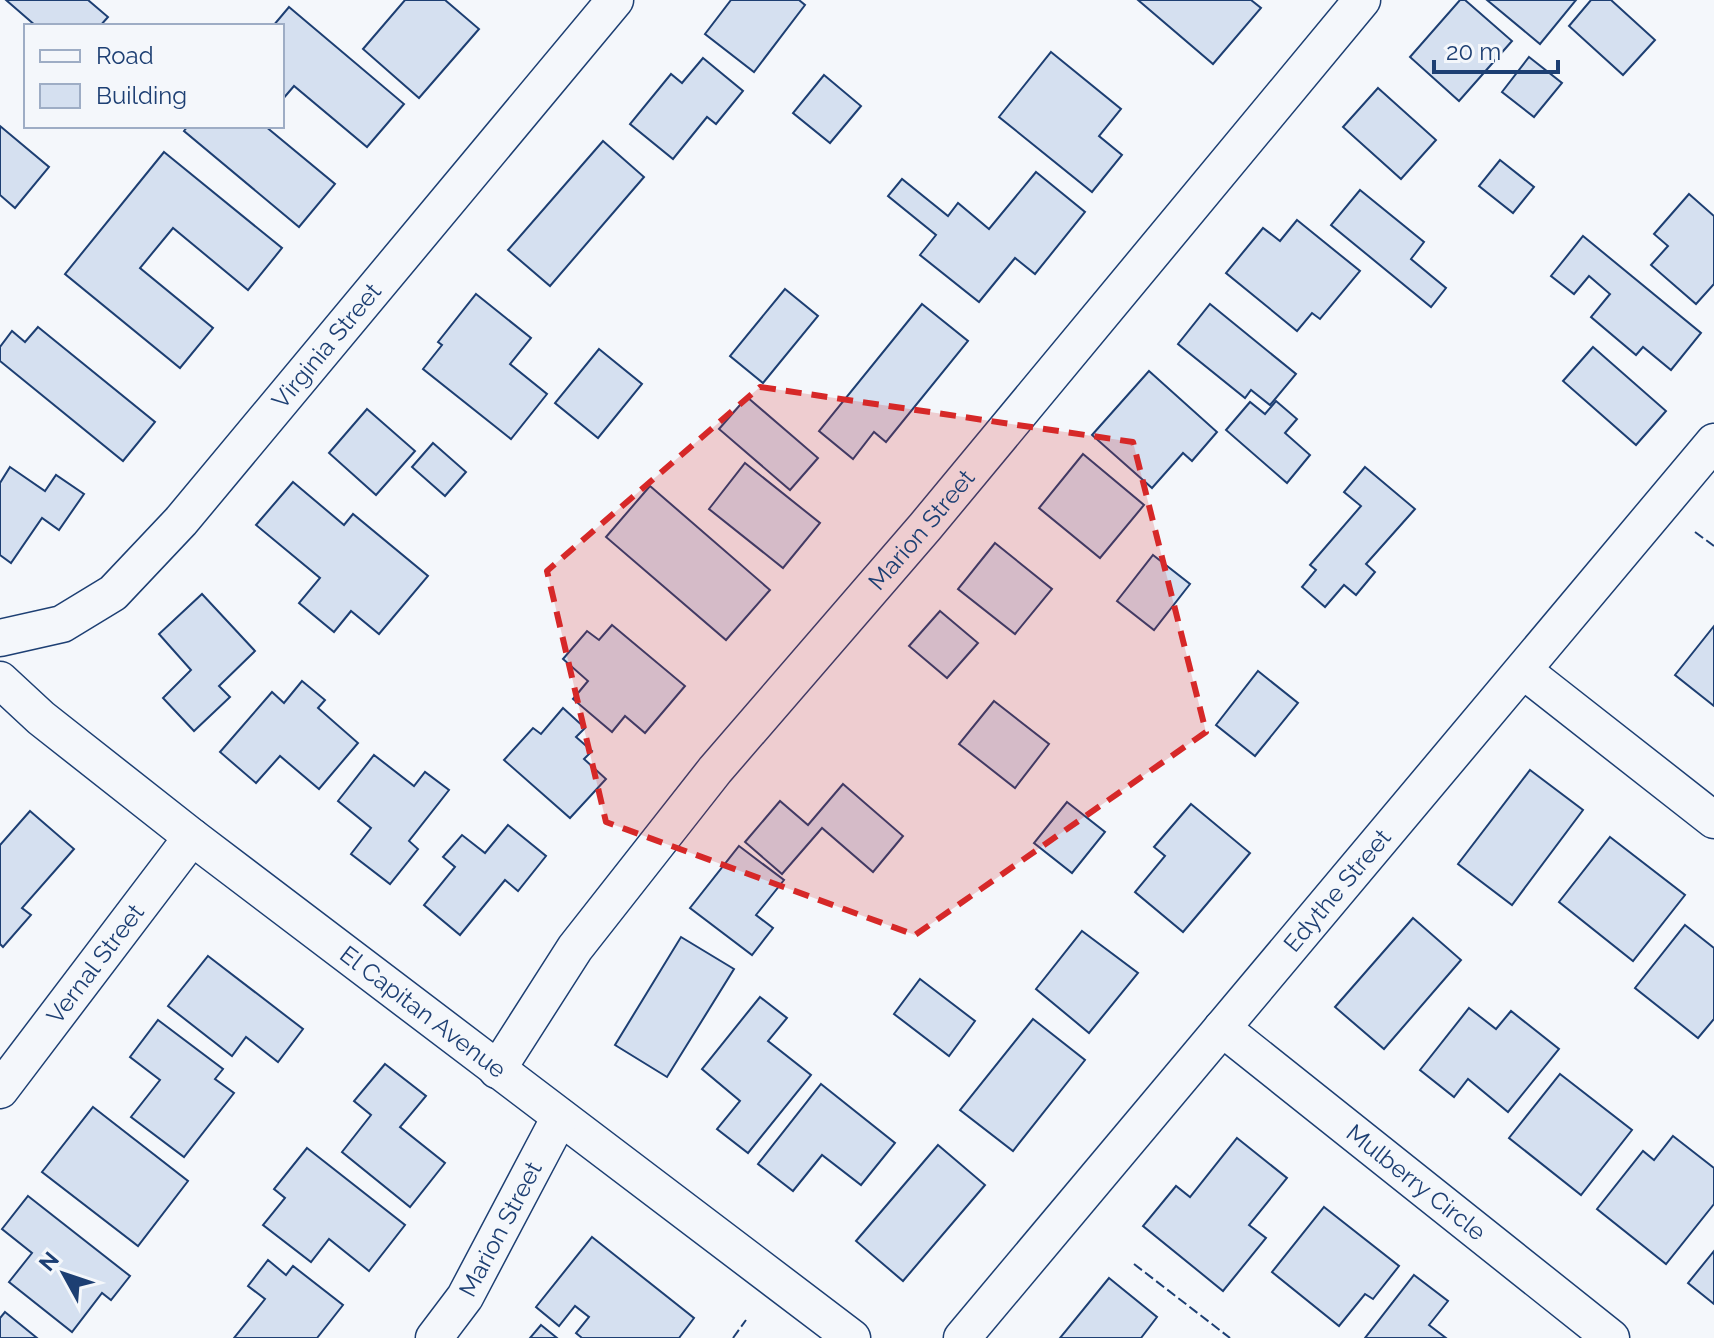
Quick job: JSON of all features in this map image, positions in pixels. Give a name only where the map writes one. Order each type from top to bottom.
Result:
[{"type":"street","name":"Virginia Street","points":[[0,638],[62,624],[113,593],[181,521],[615,0]]},
{"type":"street","name":"Marion Street","points":[[497,1070],[575,948],[715,770],[925,527],[1362,0]]},
{"type":"street","name":"Edythe Street","points":[[962,1338],[1714,442]]},
{"type":"street","points":[[1524,671],[1714,820]]},
{"type":"street","name":"El Capitan Avenue","points":[[0,680],[41,718],[192,837],[852,1338]]},
{"type":"street","name":"Vernal Street","points":[[0,1090],[192,837]]},
{"type":"street","name":"Mulberry Circle","points":[[1222,1028],[1611,1338]]},
{"type":"street","name":"Marion Street","points":[[434,1338],[465,1297],[560,1117]]},
{"type":"highlighted area","points":[[760,387],[1133,442],[1206,732],[915,935],[606,822],[547,571]]},
{"type":"building","points":[[6,0],[88,0],[108,17],[102,24],[34,24]]},
{"type":"building","points":[[405,0],[445,0],[479,29],[419,98],[363,49]]},
{"type":"building","points":[[731,0],[799,0],[805,5],[754,72],[705,34]]},
{"type":"building","points":[[1138,0],[1251,0],[1261,8],[1213,64]]},
{"type":"building","points":[[1460,0],[1465,0],[1512,41],[1459,101],[1410,57]]},
{"type":"building","points":[[1487,0],[1576,0],[1540,44]]},
{"type":"building","points":[[1591,0],[1611,0],[1655,40],[1623,75],[1569,26]]},
{"type":"building","points":[[289,7],[404,104],[367,147],[294,86],[284,98],[284,24],[275,24]]},
{"type":"building","points":[[1051,52],[1121,109],[1099,136],[1122,155],[1092,192],[999,117]]},
{"type":"building","points":[[1529,57],[1562,83],[1534,117],[1502,92]]},
{"type":"building","points":[[703,58],[743,91],[716,124],[707,117],[673,159],[630,124],[671,74],[682,83]]},
{"type":"building","points":[[824,75],[861,106],[830,143],[793,113]]},
{"type":"building","points":[[1378,88],[1436,140],[1401,179],[1343,127]]},
{"type":"building","points":[[0,126],[49,167],[15,208],[0,195]]},
{"type":"building","points":[[186,128],[267,128],[335,184],[299,227],[184,131]]},
{"type":"building","points":[[603,141],[644,177],[550,286],[508,250]]},
{"type":"building","points":[[164,152],[282,248],[248,290],[173,228],[140,268],[213,328],[180,368],[65,274]]},
{"type":"building","points":[[1500,160],[1534,187],[1513,213],[1479,186]]},
{"type":"building","points":[[1036,172],[1085,212],[1035,274],[1015,258],[979,302],[920,255],[936,235],[888,196],[902,179],[948,216],[958,203],[989,229]]},
{"type":"building","points":[[1360,190],[1424,242],[1411,259],[1446,288],[1431,307],[1331,225]]},
{"type":"building","points":[[1689,194],[1714,216],[1714,284],[1696,304],[1651,265],[1668,246],[1654,234]]},
{"type":"building","points":[[1297,220],[1360,271],[1320,319],[1312,313],[1297,331],[1226,273],[1263,228],[1280,241]]},
{"type":"building","points":[[1583,236],[1701,333],[1671,370],[1643,347],[1636,355],[1591,317],[1610,294],[1589,276],[1574,294],[1551,276]]},
{"type":"building","points":[[785,289],[818,316],[763,383],[730,356]]},
{"type":"building","points":[[476,294],[531,338],[510,364],[547,394],[511,439],[423,369],[442,345],[438,342]]},
{"type":"building","points":[[922,304],[968,341],[886,442],[874,432],[853,459],[819,431]]},
{"type":"building","points":[[1210,304],[1296,374],[1270,405],[1251,390],[1245,398],[1178,344]]},
{"type":"building","points":[[38,327],[155,422],[123,461],[0,361],[0,347],[12,331],[25,342]]},
{"type":"building","points":[[1593,347],[1666,411],[1636,445],[1563,381]]},
{"type":"building","points":[[599,349],[642,384],[598,438],[555,403]]},
{"type":"building","points":[[1149,371],[1217,432],[1192,461],[1183,453],[1152,488],[1092,435]]},
{"type":"building","points":[[747,397],[818,458],[790,490],[719,429]]},
{"type":"building","points":[[1276,401],[1297,419],[1285,433],[1310,455],[1287,483],[1226,430],[1250,402],[1265,414]]},
{"type":"building","points":[[367,409],[415,451],[376,495],[329,453]]},
{"type":"building","points":[[433,443],[466,472],[445,496],[412,467]]},
{"type":"building","points":[[1083,454],[1144,505],[1100,558],[1039,508]]},
{"type":"building","points":[[745,463],[820,523],[783,568],[709,509]]},
{"type":"building","points":[[10,467],[45,491],[56,475],[84,494],[59,530],[42,518],[11,563],[0,555],[0,483]]},
{"type":"building","points":[[1365,467],[1415,509],[1366,564],[1375,572],[1356,595],[1344,585],[1325,607],[1302,587],[1316,570],[1310,565],[1361,506],[1344,492]]},
{"type":"building","points":[[293,482],[344,525],[353,514],[428,576],[379,634],[351,611],[334,632],[299,603],[320,578],[256,525]]},
{"type":"building","points":[[650,486],[770,590],[726,640],[606,537]]},
{"type":"building","points":[[995,543],[1052,589],[1015,634],[958,589]]},
{"type":"building","points":[[1153,555],[1190,584],[1154,630],[1117,601]]},
{"type":"building","points":[[202,594],[255,651],[219,686],[230,697],[194,731],[163,698],[191,670],[159,634]]},
{"type":"building","points":[[940,611],[978,643],[947,678],[909,646]]},
{"type":"building","points":[[612,625],[685,686],[645,733],[625,716],[612,732],[573,699],[588,681],[563,659],[587,631],[599,640]]},
{"type":"building","points":[[1714,626],[1714,706],[1675,675]]},
{"type":"building","points":[[1258,671],[1298,703],[1255,756],[1216,725]]},
{"type":"building","points":[[302,681],[325,700],[318,708],[358,743],[319,789],[280,756],[256,783],[220,752],[272,692],[284,703]]},
{"type":"building","points":[[994,701],[1049,744],[1015,788],[959,744]]},
{"type":"building","points":[[563,708],[585,728],[576,737],[592,751],[584,759],[606,779],[570,818],[504,760],[533,728],[541,734]]},
{"type":"building","points":[[374,755],[414,786],[425,772],[449,790],[409,841],[418,849],[390,884],[351,854],[371,828],[338,801]]},
{"type":"building","points":[[1530,770],[1583,810],[1512,905],[1458,864]]},
{"type":"building","points":[[843,784],[903,836],[873,872],[822,828],[782,874],[745,842],[780,801],[808,825]]},
{"type":"building","points":[[1067,802],[1105,832],[1072,873],[1034,843]]},
{"type":"building","points":[[1191,804],[1250,853],[1183,932],[1135,892],[1165,856],[1154,847]]},
{"type":"building","points":[[30,811],[74,849],[22,908],[31,915],[3,947],[0,944],[0,845]]},
{"type":"building","points":[[508,825],[546,856],[518,891],[505,880],[460,935],[424,905],[455,867],[443,857],[462,835],[485,853]]},
{"type":"building","points":[[1610,837],[1685,895],[1633,961],[1559,902]]},
{"type":"building","points":[[739,846],[784,880],[756,915],[773,928],[752,955],[690,908]]},
{"type":"building","points":[[1413,918],[1461,960],[1384,1049],[1335,1007]]},
{"type":"building","points":[[1685,925],[1714,948],[1714,1019],[1698,1038],[1635,988]]},
{"type":"building","points":[[1082,931],[1138,973],[1089,1033],[1036,989]]},
{"type":"building","points":[[681,937],[734,969],[667,1077],[615,1045]]},
{"type":"building","points":[[208,956],[303,1029],[278,1062],[246,1037],[232,1056],[168,1006]]},
{"type":"building","points":[[920,979],[975,1021],[949,1056],[894,1014]]},
{"type":"building","points":[[760,997],[787,1018],[768,1041],[811,1075],[748,1153],[717,1129],[740,1101],[702,1069]]},
{"type":"building","points":[[1469,1008],[1496,1029],[1511,1011],[1559,1049],[1508,1112],[1468,1079],[1454,1097],[1420,1070]]},
{"type":"building","points":[[1033,1019],[1085,1060],[1013,1151],[960,1110]]},
{"type":"building","points":[[158,1020],[223,1069],[215,1079],[234,1093],[184,1157],[131,1117],[160,1080],[130,1057]]},
{"type":"building","points":[[385,1064],[426,1096],[400,1127],[445,1163],[410,1207],[342,1152],[371,1115],[354,1101]]},
{"type":"building","points":[[1560,1074],[1632,1130],[1581,1195],[1509,1138]]},
{"type":"building","points":[[821,1084],[895,1143],[861,1185],[822,1155],[793,1191],[758,1164]]},
{"type":"building","points":[[93,1107],[188,1181],[138,1246],[42,1172]]},
{"type":"building","points":[[1673,1136],[1714,1168],[1714,1204],[1666,1264],[1597,1209],[1643,1151],[1654,1160]]},
{"type":"building","points":[[1237,1138],[1287,1178],[1249,1225],[1266,1238],[1223,1291],[1143,1226],[1176,1186],[1190,1197]]},
{"type":"building","points":[[938,1145],[985,1185],[903,1281],[856,1241]]},
{"type":"building","points":[[307,1148],[405,1225],[369,1271],[329,1239],[311,1262],[263,1225],[285,1198],[274,1189]]},
{"type":"building","points":[[28,1196],[130,1276],[111,1300],[102,1293],[72,1332],[9,1282],[32,1253],[2,1229]]},
{"type":"building","points":[[1324,1207],[1399,1266],[1373,1299],[1365,1294],[1339,1326],[1272,1272]]},
{"type":"building","points":[[592,1237],[694,1318],[679,1338],[582,1338],[576,1333],[589,1317],[575,1306],[559,1326],[536,1307]]},
{"type":"building","points":[[1714,1251],[1714,1304],[1688,1283]]},
{"type":"building","points":[[268,1260],[286,1275],[293,1266],[343,1305],[317,1338],[234,1338],[265,1299],[248,1286]]},
{"type":"building","points":[[1414,1275],[1448,1301],[1429,1325],[1446,1338],[1365,1338]]},
{"type":"building","points":[[1109,1278],[1157,1317],[1141,1338],[1060,1338]]},
{"type":"building","points":[[5,1312],[37,1338],[0,1338],[0,1318]]},
{"type":"building","points":[[541,1325],[557,1338],[530,1338]]},
{"type":"fence","points":[[1695,532],[1714,546]]},
{"type":"fence","points":[[1134,1264],[1230,1338]]},
{"type":"fence","points":[[733,1338],[746,1320]]}]
